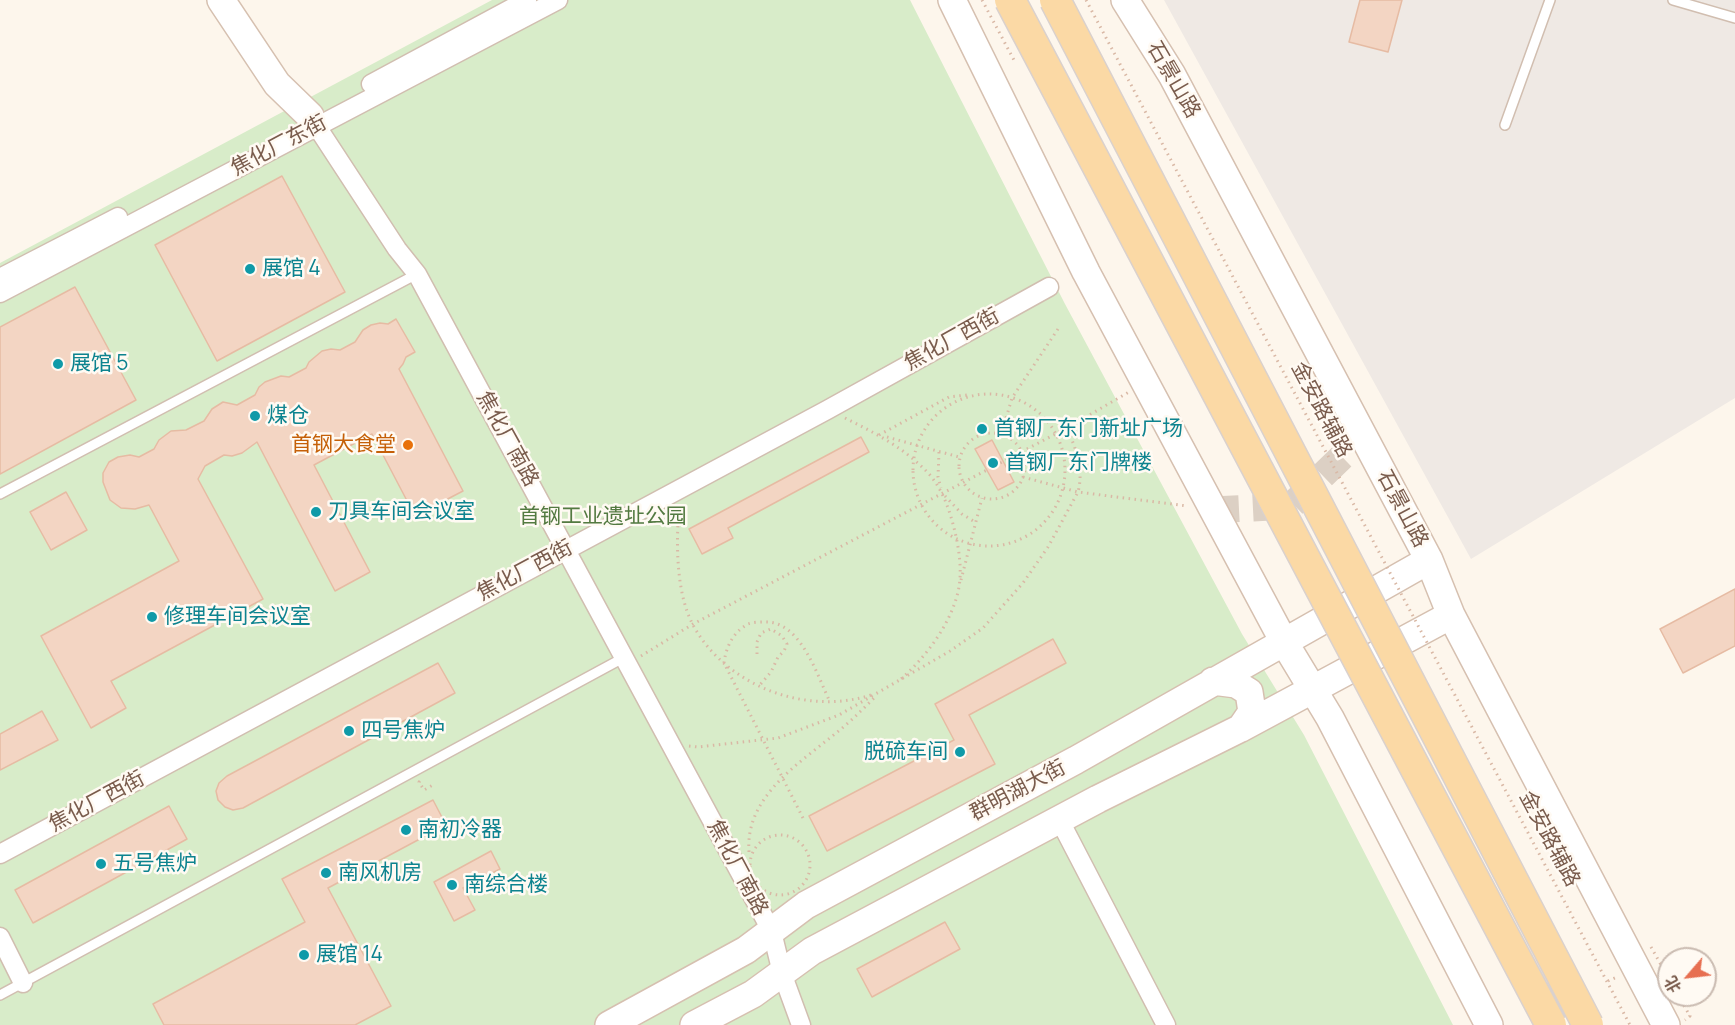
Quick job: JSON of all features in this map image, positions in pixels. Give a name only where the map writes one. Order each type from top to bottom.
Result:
[{"type":"main road","points":[[1010,0],[1551,1025]]},
{"type":"main road","points":[[1055,0],[1588,1025]]},
{"type":"street","points":[[221,0],[277,84],[314,121]]},
{"type":"street","name":"焦化厂东街","points":[[0,293],[314,121],[527,0]]},
{"type":"street","name":"焦化厂东街","points":[[0,278],[558,0]]},
{"type":"street","points":[[952,0],[1086,272],[1284,642],[1330,718],[1489,1025]]},
{"type":"street","name":"石景山路","points":[[1125,0],[1172,75],[1429,560],[1451,615],[1665,1025]]},
{"type":"street","name":"焦化厂南路","points":[[314,121],[397,249],[417,274],[567,549],[772,932],[782,973],[801,1025]]},
{"type":"street","name":"焦化厂西街","points":[[0,854],[827,410],[1049,287]]},
{"type":"street","name":"群明湖大街","points":[[609,1025],[746,950],[806,905],[1076,760],[1429,560]]},
{"type":"street","name":"群明湖大街","points":[[694,1025],[753,994],[812,951],[1059,819],[1240,728],[1451,615]]},
{"type":"street","points":[[1213,681],[1236,684],[1249,692],[1252,712],[1240,728]]},
{"type":"street","points":[[1059,819],[1166,1025]]},
{"type":"street","points":[[0,937],[23,983]]},
{"type":"lane","points":[[1504,125],[1550,0]]},
{"type":"lane","points":[[1673,0],[1735,18]]},
{"type":"lane","points":[[0,494],[417,274]]},
{"type":"lane","points":[[0,996],[626,661]]},
{"type":"path","name":"金安路辅路","points":[[1086,0],[1630,1025]]},
{"type":"path","points":[[1001,435],[1012,398],[1060,326]]},
{"type":"path","points":[[626,661],[1056,434],[1146,382]]},
{"type":"path","points":[[879,435],[949,397],[974,395],[998,394],[1021,400],[1041,414],[1056,434],[1065,460],[1063,488],[1054,510],[1036,530],[1013,542],[987,546],[956,537],[939,527],[922,504],[915,486],[914,459],[920,438],[933,418],[951,403],[974,395]]},
{"type":"path","points":[[827,410],[879,435],[960,457]]},
{"type":"path","points":[[671,744],[698,747],[778,738],[839,715],[951,651],[983,628],[1023,583],[1048,546],[1078,492],[1080,482],[1078,456],[1067,428]]},
{"type":"path","points":[[983,434],[1001,435],[1015,443],[1022,452],[1023,477],[1015,490],[1006,496],[996,500],[982,498],[968,490],[963,483],[958,469],[960,457],[964,447],[973,439],[983,434]]},
{"type":"path","points":[[879,435],[914,459],[931,476],[951,505],[975,522]]},
{"type":"path","points":[[939,452],[938,477],[942,494],[952,517],[956,537],[960,564],[959,587]]},
{"type":"path","points":[[1023,477],[1078,492],[1212,510]]},
{"type":"path","points":[[681,488],[678,521],[680,587],[693,624],[713,653],[743,677],[759,686],[801,701],[830,702],[859,699],[879,693]]},
{"type":"path","points":[[894,684],[927,652],[950,616],[982,498]]},
{"type":"path","points":[[803,818],[724,663],[726,650],[741,629],[751,622],[776,622],[788,628],[798,638],[830,702]]},
{"type":"path","points":[[757,654],[757,642],[761,633],[771,629],[782,636],[787,644],[771,672],[759,686]]},
{"type":"path","points":[[750,871],[753,852],[759,844],[776,835],[795,839],[803,845],[811,863],[810,873],[805,883],[789,895],[779,896],[760,888],[750,871],[748,837],[756,812],[772,788],[783,777],[804,757],[853,719],[879,693]]},
{"type":"path","points":[[426,778],[419,782],[424,790],[433,785]]},
{"type":"shaded area","points":[[1164,0],[1735,0],[1735,398],[1471,559]]},
{"type":"green space","name":"首钢工业遗址公园","points":[[492,0],[910,0],[1065,304],[1242,634],[1304,735],[1453,1025],[0,1025],[0,263]]},
{"type":"building","points":[[1360,0],[1402,0],[1388,52],[1349,42]]},
{"type":"building","name":"展馆 4","points":[[282,176],[345,292],[217,361],[155,245]]},
{"type":"building","name":"展馆 5","points":[[75,287],[136,400],[0,474],[0,327]]},
{"type":"building","points":[[396,319],[415,352],[406,357],[399,369],[463,491],[415,516],[372,434],[314,465],[370,572],[335,591],[257,442],[242,453],[232,456],[224,455],[205,466],[198,479],[263,599],[111,681],[126,708],[91,728],[41,636],[179,561],[149,505],[135,509],[121,508],[110,500],[103,482],[103,473],[109,462],[118,457],[130,455],[139,457],[154,449],[159,440],[171,431],[186,430],[204,421],[212,409],[223,402],[237,405],[255,395],[265,382],[281,376],[289,377],[306,368],[309,362],[322,351],[340,350],[355,342],[363,330],[371,325],[388,324]]},
{"type":"building","points":[[861,437],[869,452],[728,528],[733,538],[702,554],[689,529]]},
{"type":"building","name":"首钢厂东门牌楼","points":[[992,440],[1014,482],[998,490],[975,449]]},
{"type":"building","points":[[66,492],[87,530],[51,550],[30,512]]},
{"type":"building","points":[[1735,589],[1735,646],[1683,673],[1660,629]]},
{"type":"building","name":"脱硫车间","points":[[1053,639],[1066,663],[969,715],[995,764],[827,851],[809,816],[954,740],[935,704]]},
{"type":"building","name":"四号焦炉","points":[[438,663],[455,693],[243,808],[233,810],[225,807],[218,800],[216,791],[219,783],[227,776]]},
{"type":"building","points":[[42,711],[58,740],[0,770],[0,734]]},
{"type":"building","name":"展馆 14","points":[[433,800],[446,825],[328,888],[391,1006],[355,1025],[164,1025],[153,1004],[305,922],[282,879]]},
{"type":"building","name":"五号焦炉","points":[[169,806],[187,839],[33,923],[15,890]]},
{"type":"building","name":"南综合楼","points":[[491,851],[500,869],[463,888],[475,910],[454,921],[434,882]]},
{"type":"building","points":[[945,922],[960,949],[872,997],[857,969]]},
{"type":"tunnel","points":[[1212,510],[1291,506],[1349,450],[1350,409]]},
{"type":"place","name":"展馆 4","points":[[250,269]]},
{"type":"place","name":"展馆 5","points":[[58,364]]},
{"type":"place","name":"煤仓","points":[[255,416]]},
{"type":"place","name":"首钢厂东门新址广场","points":[[982,429]]},
{"type":"place","name":"首钢大食堂","points":[[408,445]]},
{"type":"place","name":"首钢厂东门牌楼","points":[[993,463]]},
{"type":"place","name":"刀具车间会议室","points":[[316,512]]},
{"type":"place","name":"修理车间会议室","points":[[152,617]]},
{"type":"place","name":"四号焦炉","points":[[349,731]]},
{"type":"place","name":"脱硫车间","points":[[960,752]]},
{"type":"place","name":"南初冷器","points":[[406,830]]},
{"type":"place","name":"五号焦炉","points":[[101,864]]},
{"type":"place","name":"南风机房","points":[[326,873]]},
{"type":"place","name":"南综合楼","points":[[452,885]]},
{"type":"place","name":"展馆 14","points":[[304,955]]}]
